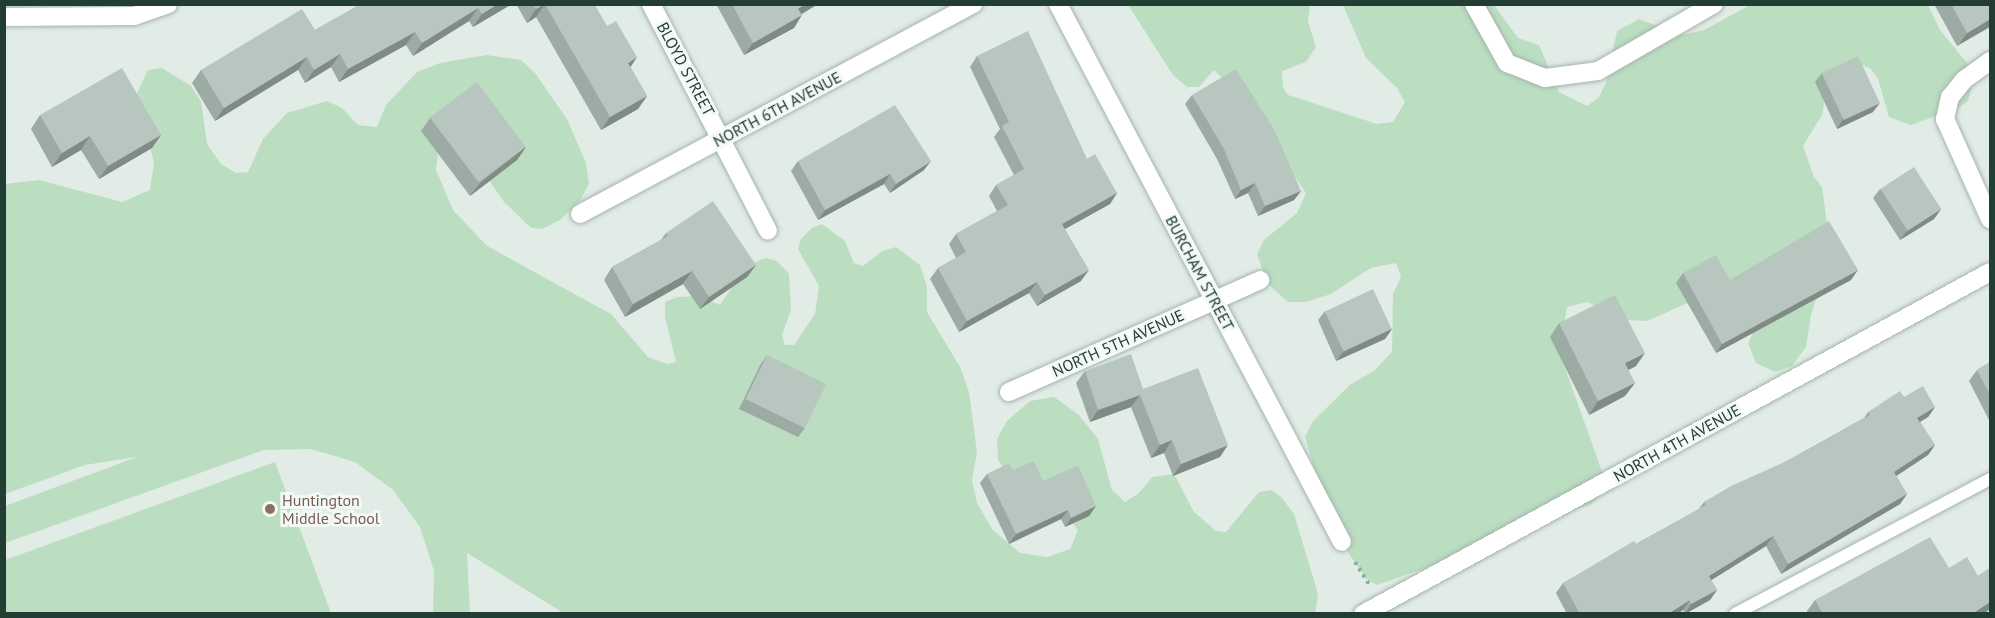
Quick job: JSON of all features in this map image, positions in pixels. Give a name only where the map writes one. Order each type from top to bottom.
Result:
[{"type":"street","points":[[4,17],[134,15],[168,4]]},
{"type":"street","name":"BLOYD STREET","points":[[651,4],[722,137],[768,231]]},
{"type":"street","name":"NORTH 6TH AVENUE","points":[[580,214],[974,4]]},
{"type":"street","name":"BURCHAM STREET","points":[[1058,4],[1342,542]]},
{"type":"street","points":[[1474,4],[1507,63],[1545,78],[1598,71],[1714,4]]},
{"type":"street","points":[[1990,61],[1964,80],[1950,97],[1945,119],[1990,219]]},
{"type":"street","name":"NORTH 4TH AVENUE","points":[[1364,614],[1385,609],[1990,272]]},
{"type":"street","name":"NORTH 5TH AVENUE","points":[[1009,392],[1260,280]]},
{"type":"lane","points":[[1735,614],[1990,479]]},
{"type":"path","points":[[1342,542],[1385,609]]},
{"type":"green space","points":[[1128,5],[1310,5],[1308,22],[1316,47],[1306,62],[1282,71],[1283,88],[1288,95],[1377,124],[1393,122],[1405,102],[1397,88],[1366,58],[1343,5],[1494,5],[1518,38],[1539,45],[1559,92],[1587,106],[1599,97],[1606,83],[1617,31],[1639,19],[1681,35],[1704,30],[1750,5],[1928,5],[1940,30],[1971,68],[1974,79],[1968,101],[1958,108],[1911,125],[1889,117],[1878,79],[1871,69],[1859,64],[1826,93],[1822,115],[1803,146],[1814,177],[1822,187],[1831,252],[1811,315],[1806,347],[1792,366],[1775,372],[1756,363],[1748,343],[1756,327],[1717,290],[1647,321],[1627,320],[1587,302],[1567,307],[1559,351],[1605,480],[1600,495],[1590,505],[1553,515],[1468,553],[1377,585],[1365,578],[1331,526],[1305,437],[1313,421],[1351,384],[1374,371],[1392,352],[1393,294],[1401,277],[1396,263],[1371,268],[1331,294],[1306,302],[1288,302],[1267,283],[1257,254],[1264,240],[1297,213],[1306,193],[1234,90],[1214,70],[1199,87],[1187,87],[1173,75]]},
{"type":"green space","points":[[487,55],[521,60],[535,73],[567,119],[586,163],[589,184],[581,199],[560,220],[542,229],[531,228],[504,202],[480,167],[438,152],[436,170],[453,210],[487,246],[611,314],[648,357],[667,364],[676,362],[665,317],[665,302],[677,297],[699,296],[720,305],[747,265],[766,258],[777,261],[789,274],[791,310],[782,335],[785,345],[794,345],[815,314],[819,286],[798,249],[801,239],[812,228],[822,224],[845,241],[854,263],[863,266],[882,251],[896,247],[920,265],[927,287],[927,312],[960,367],[969,392],[977,452],[972,480],[977,503],[992,529],[1020,553],[1047,557],[1070,549],[1078,530],[1057,503],[1013,480],[998,460],[997,439],[1007,421],[1030,401],[1054,397],[1079,415],[1098,439],[1112,490],[1125,502],[1139,493],[1152,477],[1174,474],[1194,512],[1216,531],[1226,532],[1259,492],[1271,490],[1282,498],[1294,514],[1318,594],[1315,614],[565,614],[467,553],[470,613],[433,613],[434,571],[420,527],[393,490],[355,462],[311,449],[264,450],[5,543],[5,506],[137,457],[85,465],[5,494],[5,184],[39,180],[122,202],[150,190],[154,163],[137,93],[148,70],[162,68],[191,86],[201,101],[207,144],[221,164],[236,173],[248,172],[263,139],[287,113],[327,101],[342,108],[358,125],[377,127],[386,105],[417,72],[440,63]]},
{"type":"green space","points":[[275,462],[331,613],[5,613],[5,560]]},
{"type":"building","points":[[361,4],[498,4],[482,14],[478,8],[422,43],[415,32],[348,69],[340,54],[314,70],[307,57],[224,108],[201,70],[302,9],[315,30]]},
{"type":"building","points":[[533,4],[545,4],[536,9]]},
{"type":"building","points":[[545,4],[594,4],[607,26],[616,21],[637,57],[628,63],[647,96],[610,117]]},
{"type":"building","points":[[732,4],[805,4],[798,9],[802,15],[753,43]]},
{"type":"building","points":[[1951,4],[1990,4],[1990,19],[1967,33]]},
{"type":"building","points":[[1028,31],[1087,159],[1095,154],[1117,193],[1062,224],[1089,270],[1045,295],[1037,282],[967,321],[938,268],[966,252],[956,234],[1008,205],[996,185],[1024,169],[1002,126],[1009,122],[977,56]]},
{"type":"building","points":[[1858,56],[1880,103],[1844,120],[1822,73]]},
{"type":"building","points":[[122,68],[161,135],[108,166],[90,136],[62,153],[40,115]]},
{"type":"building","points":[[1236,69],[1275,131],[1301,191],[1265,206],[1255,183],[1241,190],[1224,149],[1192,95]]},
{"type":"building","points":[[477,82],[526,147],[479,182],[430,118]]},
{"type":"building","points":[[895,105],[931,161],[896,184],[890,174],[825,210],[798,161]]},
{"type":"building","points":[[1914,167],[1941,209],[1908,231],[1880,189]]},
{"type":"building","points":[[713,201],[756,265],[709,297],[692,271],[633,304],[612,267],[668,236],[666,233]]},
{"type":"building","points":[[1829,221],[1858,270],[1722,344],[1683,273],[1716,255],[1730,280]]},
{"type":"building","points":[[1373,289],[1392,329],[1344,351],[1325,311]]},
{"type":"building","points":[[1615,295],[1645,353],[1625,363],[1635,383],[1598,401],[1559,323]]},
{"type":"building","points":[[1131,354],[1143,389],[1198,368],[1228,445],[1181,464],[1172,440],[1160,445],[1140,395],[1098,410],[1085,371]]},
{"type":"building","points":[[767,355],[826,384],[805,428],[746,399]]},
{"type":"building","points":[[1990,362],[1990,395],[1977,370]]},
{"type":"building","points":[[1923,386],[1935,407],[1917,418],[1935,445],[1894,472],[1907,494],[1788,564],[1773,536],[1709,576],[1717,590],[1691,604],[1690,600],[1668,614],[1580,614],[1563,583],[1634,541],[1636,544],[1706,505],[1704,502],[1731,486],[1787,461],[1870,415],[1868,412],[1900,391],[1904,397]]},
{"type":"building","points":[[1034,461],[1043,481],[1078,465],[1096,506],[1071,518],[1068,510],[1016,534],[987,474],[1009,463],[1013,470]]},
{"type":"building","points":[[1930,537],[1949,568],[1967,557],[1978,576],[1990,568],[1990,602],[1972,614],[1823,614],[1815,600]]},
{"type":"place","name":"Huntington Middle School","points":[[270,509]]}]
